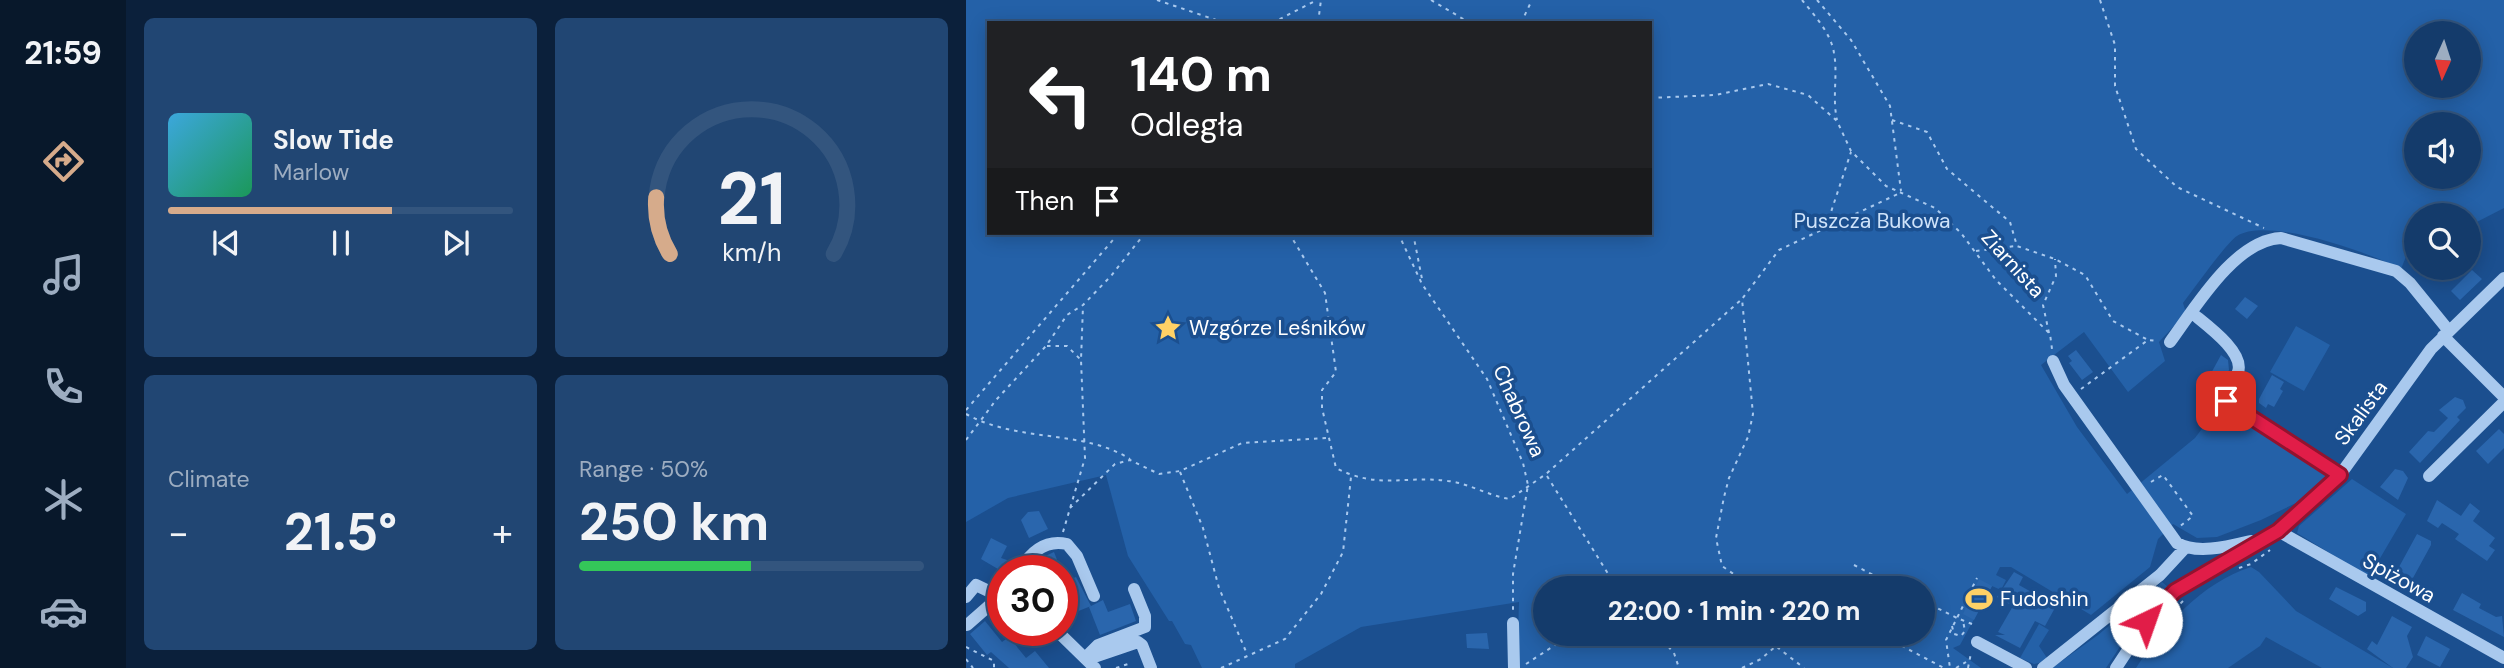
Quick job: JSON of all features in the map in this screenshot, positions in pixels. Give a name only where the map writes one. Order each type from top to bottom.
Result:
[{"type":"street","points":[[2170,342],[2240,256],[2263,241],[2281,238],[2396,271],[2410,283],[2446,333],[2504,397]]},
{"type":"street","name":"Skalista","points":[[2116,668],[2153,612],[2175,591],[2282,533],[2340,475],[2446,333],[2504,278]]},
{"type":"street","points":[[2192,313],[2225,342],[2239,362],[2238,373],[2224,396],[2226,401],[2340,475]]},
{"type":"street","points":[[2053,361],[2057,373],[2072,396],[2170,534],[2185,548]]},
{"type":"street","points":[[2429,476],[2504,402]]},
{"type":"street","points":[[2043,668],[2160,575],[2185,548],[2238,544],[2282,533]]},
{"type":"street","name":"Spiżowa","points":[[2282,533],[2504,658]]},
{"type":"street","points":[[1033,555],[1040,547],[1060,542],[1073,550],[1094,596]]},
{"type":"street","points":[[966,597],[976,585],[987,590]]},
{"type":"street","points":[[1090,662],[1098,645],[1145,627],[1145,616],[1135,589]]},
{"type":"street","points":[[967,625],[987,609]]},
{"type":"street","points":[[1513,623],[1514,667]]},
{"type":"street","points":[[1090,662],[1138,642],[1142,645],[1151,668]]},
{"type":"street","points":[[1977,642],[2026,668]]},
{"type":"street","points":[[1073,646],[1090,662]]},
{"type":"path","points":[[1157,0],[1215,21]]},
{"type":"path","points":[[1276,21],[1317,0]]},
{"type":"path","points":[[1318,21],[1321,0]]},
{"type":"path","points":[[1431,0],[1467,21]]},
{"type":"path","points":[[1522,21],[1532,0]]},
{"type":"path","points":[[1802,0],[1831,42],[1834,54],[1832,100],[1837,121]]},
{"type":"path","points":[[1290,235],[1325,293],[1336,372],[1322,390],[1327,438],[1336,468],[1376,482],[1449,481],[1489,496],[1510,499],[1546,474],[1742,299],[1779,250],[1901,192],[1890,106],[1851,40],[1817,0]]},
{"type":"path","points":[[2100,0],[2115,45],[2115,86],[2136,149],[2177,187],[2263,228]]},
{"type":"path","name":"Ziarnista","points":[[1652,98],[1705,96],[1777,85],[1808,95],[1837,121],[1851,151],[1886,186],[1935,208],[1996,280],[2050,334]]},
{"type":"path","points":[[1892,120],[1927,132],[1947,169],[2010,222],[2017,246]]},
{"type":"path","points":[[1826,228],[1851,151]]},
{"type":"path","points":[[1117,235],[966,412],[981,422],[1031,436],[1084,442],[1115,450],[1159,474],[1180,471],[1242,443],[1327,438]]},
{"type":"path","points":[[966,440],[996,400],[1046,346],[1067,315],[1083,305],[1111,276],[1143,235]]},
{"type":"path","name":"Chabrowa","points":[[1399,235],[1422,284],[1487,380],[1523,463],[1528,485],[1513,574],[1513,623]]},
{"type":"path","points":[[1413,235],[1422,284]]},
{"type":"path","points":[[1974,251],[2017,246],[2055,259],[2085,275],[2113,321],[2148,340],[2170,342]]},
{"type":"path","points":[[2053,361],[2043,305],[2056,276],[2055,259]]},
{"type":"path","points":[[1737,576],[1722,566],[1716,538],[1729,478],[1748,437],[1753,414],[1742,299]]},
{"type":"path","points":[[1060,542],[1084,458],[1081,359],[1083,305]]},
{"type":"path","points":[[2072,396],[2148,340]]},
{"type":"path","points":[[1046,346],[1067,346],[1081,359]]},
{"type":"path","points":[[1070,508],[1115,464],[1130,460]]},
{"type":"path","points":[[1180,471],[1203,528],[1219,588],[1247,655]]},
{"type":"path","points":[[1546,474],[1609,576]]},
{"type":"path","points":[[1221,668],[1285,639],[1321,594],[1343,552],[1351,475]]},
{"type":"path","points":[[2139,490],[2162,475],[2193,516],[2170,534]]},
{"type":"path","points":[[2239,568],[2251,564],[2282,533]]},
{"type":"path","points":[[1854,565],[1875,576]]},
{"type":"path","points":[[1950,668],[1945,643],[1978,578]]},
{"type":"path","points":[[2156,627],[2191,593]]},
{"type":"path","points":[[1935,607],[1972,624]]},
{"type":"path","points":[[1952,625],[1954,634],[1961,636],[1965,631],[1963,620]]},
{"type":"path","points":[[1514,667],[1531,662],[1554,646]]},
{"type":"path","points":[[1668,646],[1674,653],[1679,668]]},
{"type":"path","points":[[1762,646],[1776,646],[1804,668]]},
{"type":"path","points":[[1742,668],[1761,659],[1776,646]]},
{"type":"path","points":[[1902,646],[1944,668]]},
{"type":"path","points":[[966,647],[994,661],[994,668]]},
{"type":"path","points":[[1968,668],[1970,654]]},
{"type":"path","points":[[966,659],[973,668]]},
{"type":"path","points":[[1956,668],[1967,661]]},
{"type":"path","points":[[1116,668],[1128,664]]},
{"type":"green space","name":"Puszcza Bukowa","points":[[966,0],[2504,0],[2504,208],[2481,220],[2481,203],[2404,203],[2404,262],[2401,269],[2367,254],[2319,239],[2271,230],[2251,231],[2232,240],[2210,267],[2183,303],[2186,313],[2159,342],[2165,361],[2128,392],[2084,332],[2041,365],[2077,427],[2127,494],[2195,438],[2222,402],[2328,474],[2296,503],[2217,537],[2197,538],[2173,524],[2158,539],[2150,567],[2091,615],[2011,567],[2000,567],[1996,575],[2006,580],[2001,590],[1992,586],[1960,645],[1953,648],[1981,668],[1517,668],[1519,602],[1361,627],[1295,664],[1295,668],[1202,668],[1191,645],[1185,644],[1128,556],[1106,475],[1008,498],[966,522]]},
{"type":"green space","points":[[2296,326],[2330,345],[2304,391],[2270,372]]},
{"type":"green space","points":[[2352,479],[2406,514],[2369,577],[2297,533],[2299,526]]},
{"type":"green space","points":[[2251,567],[2296,611],[2393,668],[2322,668],[2266,637],[2260,646],[2228,668],[2136,668],[2185,608],[2216,584]]},
{"type":"green space","points":[[2162,582],[2168,587],[2136,622],[2106,668],[2052,668],[2098,635]]},
{"type":"green space","points":[[2039,624],[2049,630],[2039,646],[2049,661],[2034,664],[2020,658]]},
{"type":"building","points":[[2462,280],[2481,280],[2460,300],[2451,291]]},
{"type":"building","points":[[2245,297],[2258,306],[2247,319],[2235,309]]},
{"type":"building","points":[[2076,350],[2093,372],[2082,380],[2069,363],[2072,361],[2068,356]]},
{"type":"building","points":[[2221,355],[2228,360],[2229,370],[2224,380],[2221,377],[2217,383],[2209,377]]},
{"type":"building","points":[[2272,375],[2284,382],[2280,389],[2283,391],[2274,407],[2268,404],[2266,408],[2259,403],[2259,399]]},
{"type":"building","points":[[2455,397],[2463,400],[2466,408],[2457,417],[2460,420],[2420,463],[2409,452],[2428,431],[2434,432],[2448,418],[2439,410]]},
{"type":"building","points":[[2499,429],[2504,434],[2504,448],[2488,464],[2476,451]]},
{"type":"building","points":[[2395,469],[2403,471],[2408,478],[2398,500],[2380,487]]},
{"type":"building","points":[[2437,500],[2461,516],[2470,503],[2480,511],[2473,521],[2495,538],[2489,546],[2495,550],[2487,561],[2455,539],[2459,534],[2442,523],[2438,528],[2427,521]]},
{"type":"building","points":[[1039,511],[1048,529],[1029,538],[1021,520],[1028,512]]},
{"type":"building","points":[[2417,534],[2431,541],[2431,545],[2408,587],[2393,578]]},
{"type":"building","points":[[991,538],[1007,546],[1002,555],[987,555],[987,563],[981,559]]},
{"type":"building","points":[[2014,572],[2023,577],[2019,585],[2056,606],[2045,626],[2035,621],[2020,648],[1995,635],[2005,635],[1998,632],[2013,606],[1997,597]]},
{"type":"building","points":[[1979,579],[1992,586],[1974,620],[1963,614]]},
{"type":"building","points":[[1078,581],[1091,606],[1078,611]]},
{"type":"building","points":[[2336,587],[2366,602],[2366,611],[2358,616],[2329,599]]},
{"type":"building","points":[[2462,593],[2481,604],[2479,608],[2496,617],[2502,616],[2504,637],[2453,610]]},
{"type":"building","points":[[1103,600],[1108,612],[1130,604],[1136,621],[1100,635],[1089,607]]},
{"type":"building","points":[[2392,616],[2412,627],[2407,636],[2413,657],[2406,668],[2393,668],[2367,649],[2372,641],[2377,645]]},
{"type":"building","points":[[985,621],[987,646],[1016,646],[1026,658],[1035,651],[1049,668],[1009,668],[991,652],[987,655],[970,634]]},
{"type":"building","points":[[1487,633],[1489,649],[1467,648],[1466,634]]},
{"type":"building","points":[[2426,636],[2450,649],[2440,667],[2417,655]]},
{"type":"place","name":"Wzgórze Leśników","points":[[1168,328]]},
{"type":"place","name":"Fudoshin","points":[[1979,599]]},
{"type":"route","points":[[2146,621],[2162,602],[2190,580],[2278,531],[2340,475],[2226,401]]}]
